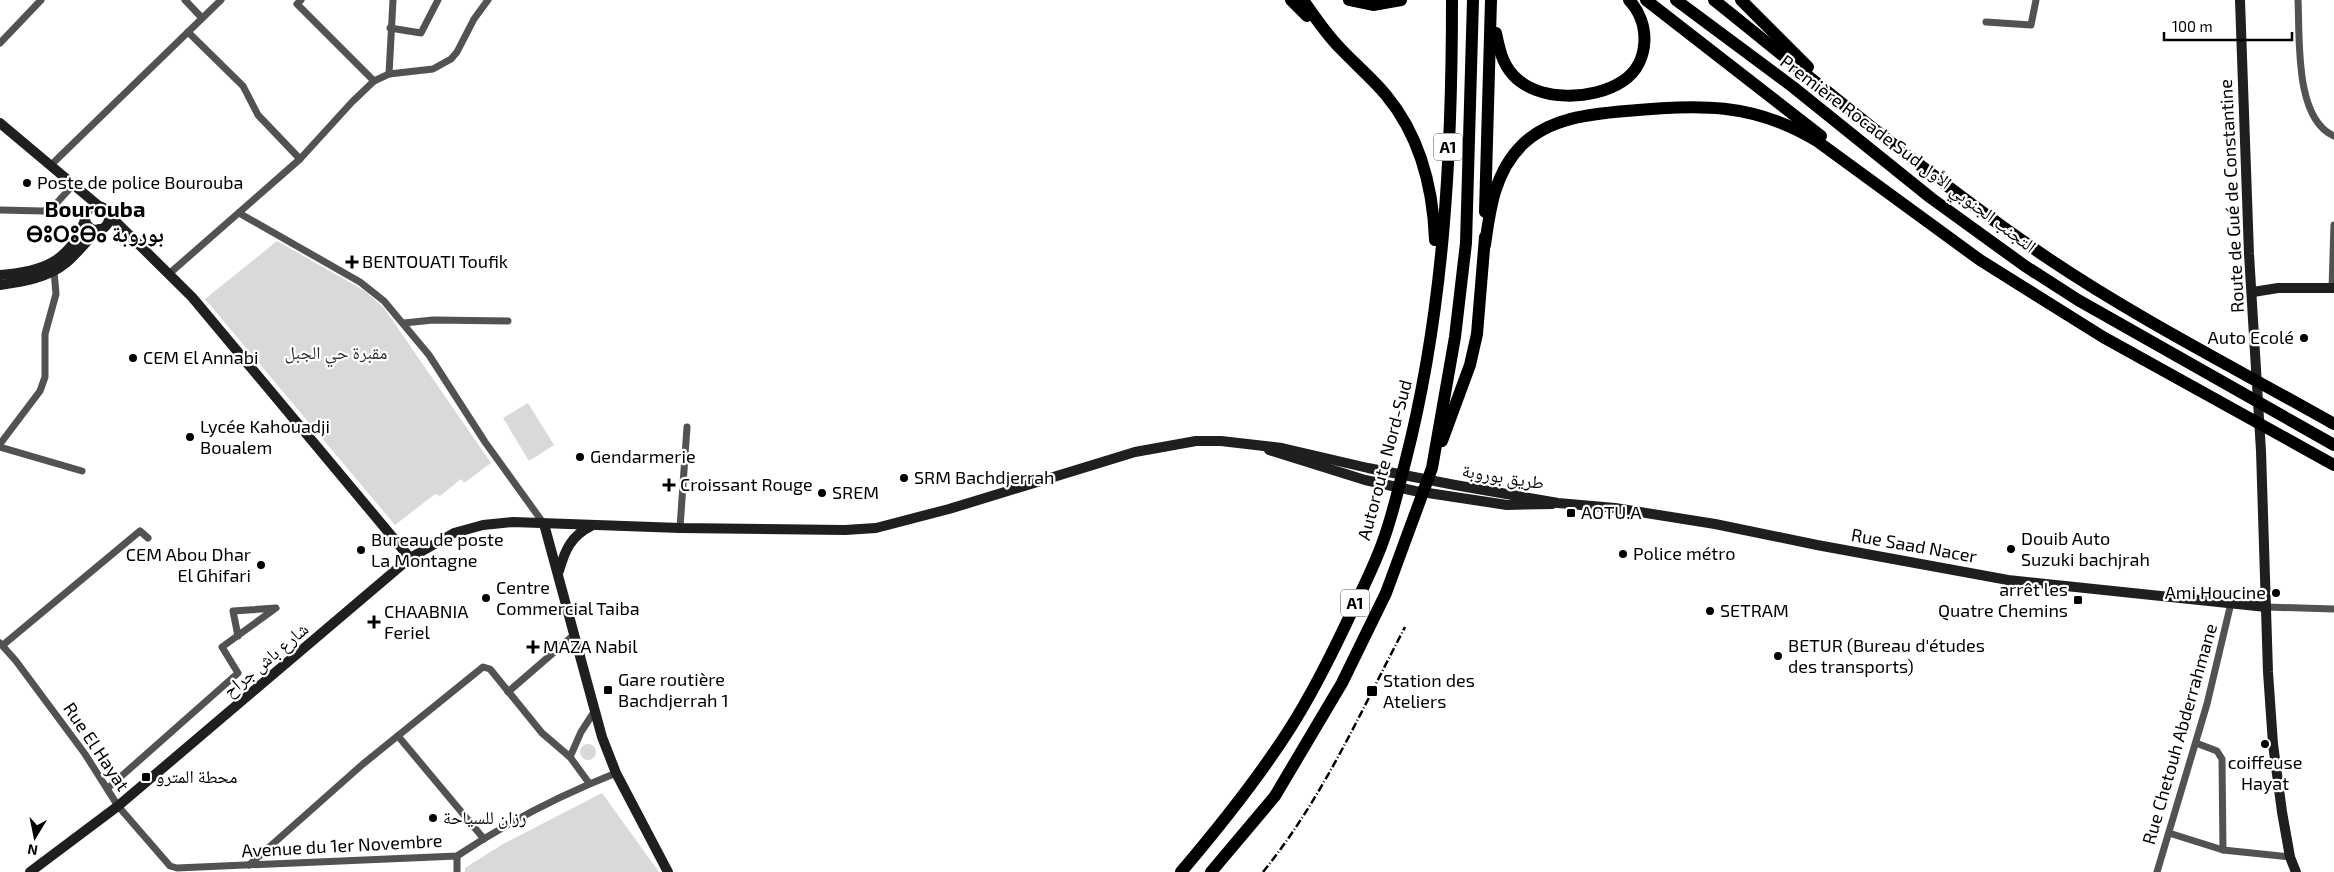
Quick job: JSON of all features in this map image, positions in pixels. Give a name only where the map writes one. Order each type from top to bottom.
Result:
[{"type":"highway","points":[[1291,0],[1386,95],[1420,151],[1429,187],[1434,222],[1437,294]]},
{"type":"highway","points":[[1303,0],[1339,47]]},
{"type":"highway","points":[[1348,0],[1373,5],[1401,0]]},
{"type":"highway","name":"Autoroute Nord-Sud","points":[[1181,872],[1234,807],[1291,727],[1337,642],[1370,572],[1392,514],[1412,437],[1428,358],[1437,294],[1447,173],[1452,59],[1452,0]]},
{"type":"highway","name":"A1","points":[[1211,872],[1275,796],[1342,683],[1386,593],[1432,468],[1455,337],[1466,243],[1473,0]]},
{"type":"highway","points":[[1432,468],[1470,365],[1478,334],[1485,245],[1492,0]]},
{"type":"highway","points":[[1492,0],[1499,48],[1512,74],[1528,88],[1564,96],[1612,87],[1630,75],[1636,68],[1644,47],[1644,28],[1642,19],[1629,0]]},
{"type":"highway","points":[[1646,0],[1762,88],[1920,216]]},
{"type":"highway","name":"Première Rocade Sud التجنب الجنوبي الأول","points":[[1676,0],[1792,87],[1931,198],[2025,266],[2087,305],[2334,444]]},
{"type":"highway","name":"Première Rocade Sud التجنب الجنوبي الأول","points":[[1714,0],[1852,112],[1955,191],[2051,260],[2096,288],[2334,424]]},
{"type":"highway","points":[[1741,0],[1852,112]]},
{"type":"highway","points":[[1485,245],[1494,192],[1500,176],[1512,156],[1536,134],[1549,126],[1580,117],[1678,105],[1704,106],[1761,116],[1801,131],[1980,260],[2103,337],[2334,465]]},
{"type":"highway","points":[[1223,872],[1275,796]]},
{"type":"main road","name":"Route de Gué de Constantine","points":[[2240,0],[2249,254],[2253,292],[2261,451],[2273,744],[2290,857],[2296,872]]},
{"type":"main road","points":[[0,123],[52,164],[170,273],[410,558]]},
{"type":"main road","points":[[82,192],[85,204],[85,218],[90,228],[123,228]]},
{"type":"main road","points":[[0,275],[26,272],[61,257],[76,243],[90,208],[104,210]]},
{"type":"main road","points":[[0,285],[29,280],[54,271],[65,264],[102,228],[108,219],[104,210]]},
{"type":"main road","points":[[2253,292],[2278,288],[2333,288]]},
{"type":"main road","name":"شارع باش جراح","points":[[30,872],[118,806],[410,558],[454,533],[483,525],[513,522],[680,528],[845,530],[876,528],[1142,451],[1196,441],[1221,441],[1259,446]]},
{"type":"main road","name":"طريق بوروبة","points":[[1259,446],[1282,448],[1455,486],[1558,503]]},
{"type":"main road","name":"طريق بوروبة","points":[[1259,446],[1366,480],[1455,498],[1527,506],[1558,503]]},
{"type":"main road","name":"Rue Saad Nacer","points":[[1558,503],[1615,508],[1706,523],[2008,580],[2266,606]]},
{"type":"main road","points":[[544,524],[575,634],[594,712],[616,773],[668,872]]},
{"type":"main road","points":[[558,572],[572,539],[592,525]]},
{"type":"street","points":[[1,38],[41,0]]},
{"type":"street","points":[[184,0],[202,18]]},
{"type":"street","points":[[52,164],[221,0]]},
{"type":"street","points":[[301,0],[297,4],[374,81]]},
{"type":"street","points":[[389,74],[393,0]]},
{"type":"street","points":[[390,28],[420,32],[438,0]]},
{"type":"street","points":[[170,273],[300,158],[374,81],[389,74],[425,71],[451,60],[488,0]]},
{"type":"street","points":[[1986,22],[2031,25],[2036,0]]},
{"type":"street","points":[[2298,0],[2303,78],[2309,108],[2320,126],[2334,136]]},
{"type":"street","points":[[188,32],[243,86],[258,115],[300,158]]},
{"type":"street","points":[[0,210],[43,211],[53,206],[74,184]]},
{"type":"street","points":[[239,213],[374,291],[404,323],[429,355],[485,442],[544,524]]},
{"type":"street","points":[[2333,288],[2334,225]]},
{"type":"street","points":[[54,271],[56,294],[44,338],[44,382],[40,391],[0,445],[82,471]]},
{"type":"street","points":[[404,323],[433,320],[508,322]]},
{"type":"street","points":[[680,528],[687,427]]},
{"type":"street","points":[[1,644],[140,531],[148,538]]},
{"type":"street","name":"Rue Chetouh Abderrahmane","points":[[2157,872],[2196,743],[2231,603]]},
{"type":"street","points":[[2266,606],[2334,609]]},
{"type":"street","points":[[108,788],[238,673],[222,647],[238,636],[268,613],[276,608],[233,610],[238,636]]},
{"type":"street","points":[[508,692],[575,634]]},
{"type":"street","name":"Rue El Hayat","points":[[1,644],[85,754],[118,806],[171,869]]},
{"type":"street","points":[[249,865],[480,668],[490,669],[542,732],[570,756],[589,783]]},
{"type":"street","points":[[570,756],[581,732],[594,712]]},
{"type":"street","points":[[398,736],[484,839]]},
{"type":"street","points":[[2196,743],[2217,751],[2222,759],[2223,850]]},
{"type":"street","name":"Avenue du 1er Novembre","points":[[171,869],[457,856],[484,839],[589,783],[616,773]]},
{"type":"street","points":[[2169,833],[2223,850],[2290,857]]},
{"type":"street","points":[[457,856],[457,872]]},
{"type":"green space","name":"مقبرة حي الجبل","points":[[277,241],[365,291],[384,308],[491,463],[464,483],[461,479],[440,496],[435,494],[395,525],[205,299]]},
{"type":"green space","points":[[528,403],[554,445],[529,461],[503,418]]},
{"type":"green space","points":[[585,744],[591,744],[596,749],[594,758],[585,760],[580,755],[580,749]]},
{"type":"green space","points":[[602,793],[659,872],[465,872],[465,868],[503,844]]},
{"type":"railway","points":[[1263,872],[1285,844],[1323,784],[1405,627]]},
{"type":"place","name":"Poste de police Bourouba","points":[[27,183]]},
{"type":"place","name":"BENTOUATI Toufik","points":[[352,262]]},
{"type":"place","name":"Auto Ecolé","points":[[2304,338]]},
{"type":"place","name":"CEM El Annabi","points":[[133,358]]},
{"type":"place","name":"Lycée Kahouadji Boualem","points":[[190,437]]},
{"type":"place","name":"Gendarmerie","points":[[580,457]]},
{"type":"place","name":"SRM Bachdjerrah","points":[[904,478]]},
{"type":"place","name":"Croissant Rouge","points":[[669,485]]},
{"type":"place","name":"SREM","points":[[822,493]]},
{"type":"place","name":"AOTU.A","points":[[1571,513]]},
{"type":"place","name":"Douib Auto Suzuki bachjrah","points":[[2011,549]]},
{"type":"place","name":"Bureau de poste La Montagne","points":[[361,550]]},
{"type":"place","name":"Police métro","points":[[1623,554]]},
{"type":"place","name":"CEM Abou Dhar El Ghifari","points":[[261,565]]},
{"type":"place","name":"Ami Houcine","points":[[2276,593]]},
{"type":"place","name":"Centre Commercial Taiba","points":[[486,598]]},
{"type":"place","name":"arrêt les Quatre Chemins","points":[[2078,600]]},
{"type":"place","name":"SETRAM","points":[[1710,611]]},
{"type":"place","name":"CHAABNIA Feriel","points":[[374,622]]},
{"type":"place","name":"MAZA Nabil","points":[[533,647]]},
{"type":"place","name":"BETUR (Bureau d'études des transports)","points":[[1778,656]]},
{"type":"place","name":"Gare routière Bachdjerrah 1","points":[[608,690]]},
{"type":"place","name":"Station des Ateliers","points":[[1372,691]]},
{"type":"place","name":"coiffeuse Hayat","points":[[2265,744]]},
{"type":"place","name":"محطة المترو","points":[[146,777]]},
{"type":"place","name":"رزان للسياحة","points":[[433,818]]},
{"type":"district","name":"Bourouba ⴱⵓⵔⵓⴱⴰ بوروبة","points":[[95,222]]}]
